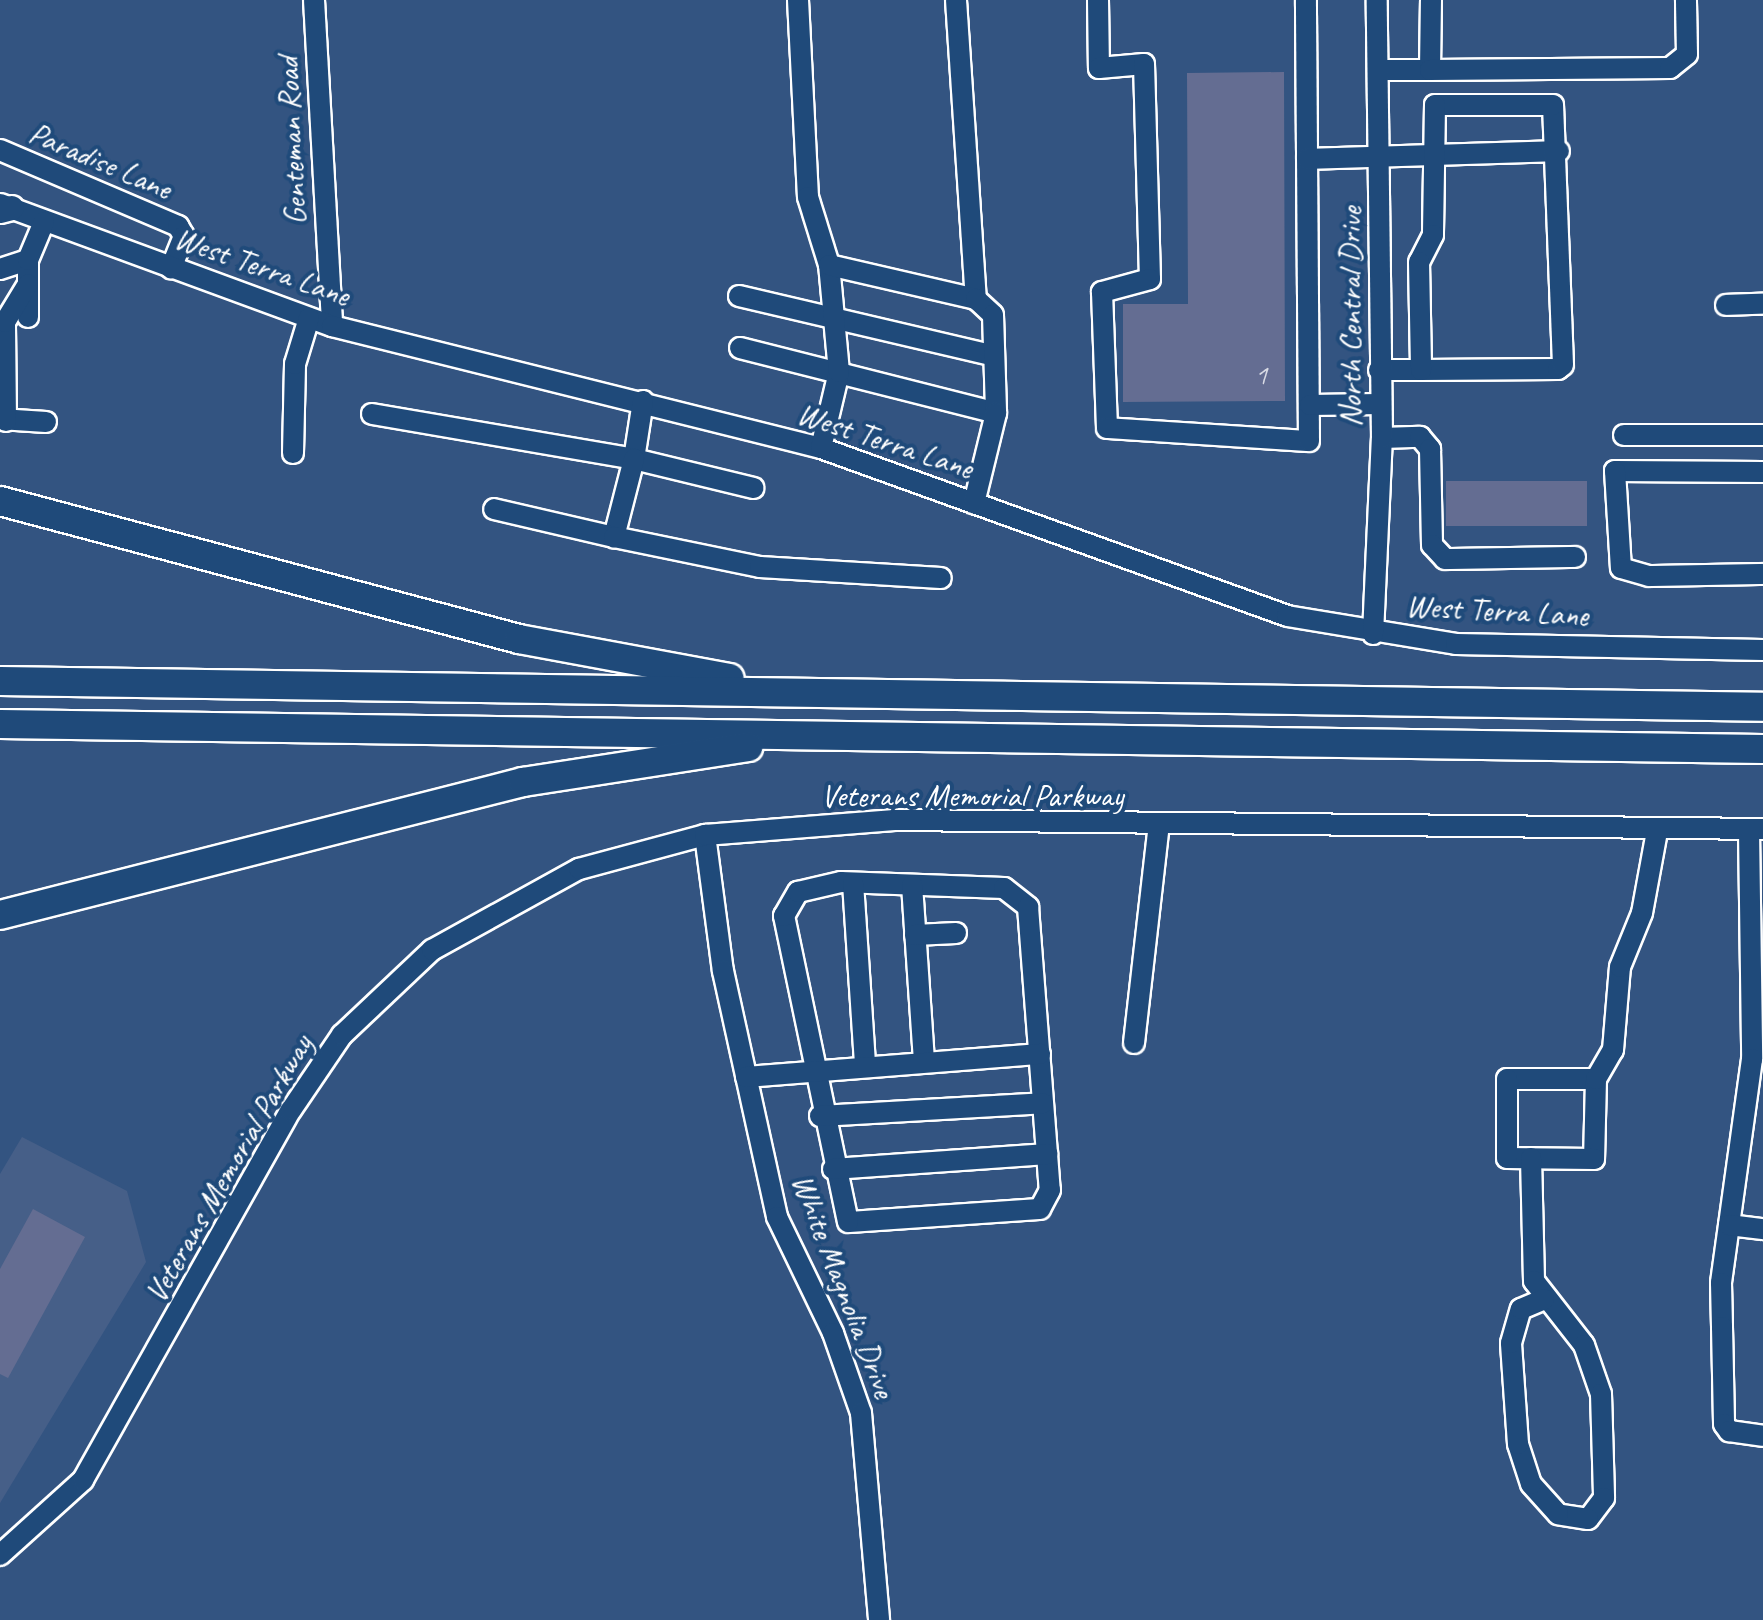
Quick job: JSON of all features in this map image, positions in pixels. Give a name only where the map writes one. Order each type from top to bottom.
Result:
[{"type":"highway","points":[[5,500],[519,639],[839,694]]},
{"type":"highway","points":[[0,681],[1763,707]]},
{"type":"highway","points":[[0,724],[1763,749]]},
{"type":"highway","points":[[0,915],[523,782],[818,735]]},
{"type":"street","name":"Genteman Road","points":[[314,0],[332,326]]},
{"type":"street","points":[[798,0],[808,197],[829,265],[839,372],[821,448]]},
{"type":"street","points":[[956,0],[976,299]]},
{"type":"street","points":[[1098,0],[1099,68],[1144,64],[1150,279],[1102,292],[1107,428],[1309,441],[1306,0]]},
{"type":"street","name":"North Central Drive","points":[[1373,634],[1382,438],[1377,0]]},
{"type":"street","points":[[1430,70],[1431,0]]},
{"type":"street","points":[[1378,70],[1670,68],[1687,54],[1686,0]]},
{"type":"street","points":[[1379,370],[1421,370],[1563,365],[1559,151],[1553,105],[1442,101],[1432,113],[1433,235],[1419,262],[1421,370]]},
{"type":"street","name":"Paradise Lane","points":[[0,150],[183,230],[171,268]]},
{"type":"street","points":[[1307,159],[1559,151]]},
{"type":"street","name":"West Terra Lane","points":[[4,208],[332,326],[643,401],[821,448],[1287,616],[1373,634],[1456,644],[1763,650]]},
{"type":"street","points":[[28,317],[28,260],[44,222]]},
{"type":"street","points":[[0,269],[28,260]]},
{"type":"street","points":[[1382,263],[1419,262]]},
{"type":"street","points":[[829,265],[976,299],[993,315],[996,413],[974,503]]},
{"type":"street","points":[[28,284],[5,322],[3,420],[46,422]]},
{"type":"street","points":[[739,296],[994,356]]},
{"type":"street","points":[[1726,305],[1763,304]]},
{"type":"street","points":[[293,453],[295,364],[309,318]]},
{"type":"street","points":[[740,348],[996,413]]},
{"type":"street","points":[[614,537],[634,459],[643,401]]},
{"type":"street","points":[[1310,405],[1380,404]]},
{"type":"street","points":[[372,414],[634,459],[754,488]]},
{"type":"street","points":[[1624,435],[1763,435]]},
{"type":"street","points":[[1382,438],[1420,437],[1430,449],[1432,545],[1445,559],[1575,557]]},
{"type":"street","points":[[1763,472],[1615,471],[1621,568],[1649,576],[1763,574]]},
{"type":"street","points":[[494,509],[760,567],[941,578]]},
{"type":"street","name":"Veterans Memorial Parkway","points":[[0,1555],[89,1471],[291,1110],[360,1014],[432,950],[504,904],[579,869],[705,835],[894,820],[1756,830]]},
{"type":"street","points":[[1134,1043],[1159,825]]},
{"type":"street","points":[[1756,830],[1746,963],[1759,976],[1721,1283],[1724,1424],[1729,1431],[1763,1436]]},
{"type":"street","points":[[1596,1079],[1507,1079],[1507,1158],[1594,1159],[1596,1079],[1613,1050],[1620,967],[1642,913],[1657,831]]},
{"type":"street","name":"White Magnolia Drive","points":[[705,835],[746,1077],[777,1217],[833,1333],[861,1413],[879,1620]]},
{"type":"street","points":[[853,883],[865,1065]]},
{"type":"street","points":[[853,883],[1004,888],[1022,899],[1034,1055],[1043,1103],[1050,1190],[1040,1209],[855,1225],[833,1169],[820,1116],[784,916],[798,892],[853,883]]},
{"type":"street","points":[[912,885],[924,1058]]},
{"type":"street","points":[[915,935],[956,933]]},
{"type":"street","points":[[746,1077],[924,1058],[1034,1055]]},
{"type":"street","points":[[820,1116],[1043,1103]]},
{"type":"street","points":[[833,1169],[1047,1154]]},
{"type":"street","points":[[1531,1158],[1534,1281],[1544,1299],[1584,1345],[1601,1394],[1604,1498],[1588,1519],[1558,1514],[1531,1484],[1518,1444],[1511,1343],[1521,1309],[1544,1299]]},
{"type":"street","points":[[1729,1225],[1763,1229]]},
{"type":"shaded area","points":[[22,1137],[127,1191],[146,1262],[0,1503],[0,1174]]},
{"type":"building","points":[[1284,72],[1285,401],[1123,402],[1123,304],[1188,304],[1187,73]]},
{"type":"building","points":[[1446,481],[1587,481],[1587,526],[1446,526]]},
{"type":"building","points":[[33,1209],[85,1237],[8,1378],[0,1374],[0,1269]]}]
